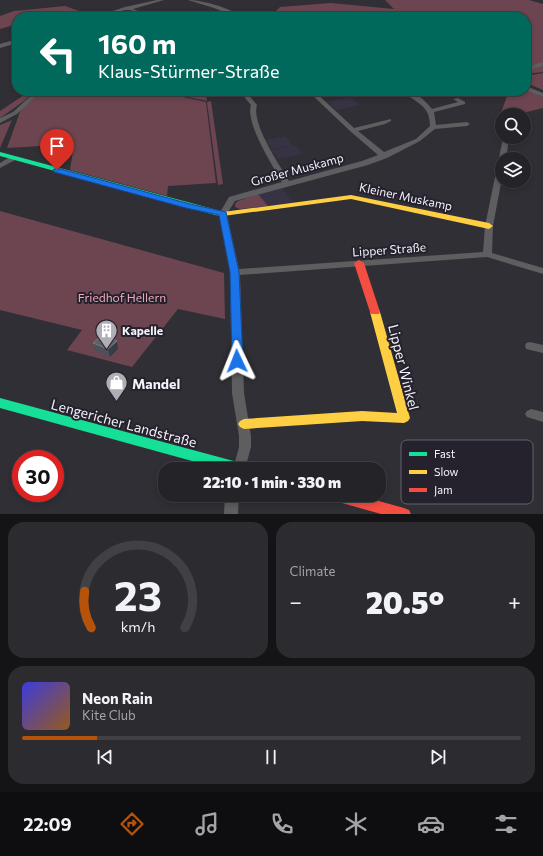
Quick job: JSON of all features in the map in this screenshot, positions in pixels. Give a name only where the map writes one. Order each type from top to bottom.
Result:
[{"type":"street","points":[[113,12],[162,0]]},
{"type":"street","points":[[190,0],[228,12]]},
{"type":"street","points":[[127,8],[137,12]]},
{"type":"street","points":[[0,46],[12,42]]},
{"type":"street","points":[[531,68],[543,64]]},
{"type":"street","points":[[531,90],[543,95]]},
{"type":"street","points":[[0,121],[15,113],[34,96]]},
{"type":"street","points":[[246,96],[254,105],[252,111],[261,139],[286,183]]},
{"type":"street","points":[[316,96],[352,130],[384,156]]},
{"type":"street","points":[[414,96],[422,101],[432,111],[434,120],[433,127],[467,124]]},
{"type":"street","points":[[432,111],[463,103],[456,99]]},
{"type":"street","points":[[352,130],[383,123],[389,120]]},
{"type":"street","name":"Großer Muskamp","points":[[223,214],[232,199],[286,183],[365,163],[418,140],[433,127]]},
{"type":"street","points":[[487,254],[488,226],[505,144]]},
{"type":"street","points":[[0,154],[13,159],[223,214],[235,272],[238,393],[244,424],[245,447],[242,462]]},
{"type":"street","points":[[0,166],[13,159]]},
{"type":"street","name":"Kleiner Muskamp","points":[[223,214],[351,198],[488,226]]},
{"type":"street","name":"Lipper Straße","points":[[235,272],[487,254],[543,272]]},
{"type":"street","name":"Lipper Winkel","points":[[244,424],[362,416],[404,418],[382,333],[358,263]]},
{"type":"street","points":[[530,346],[543,349]]},
{"type":"street","name":"Lengericher Landstraße","points":[[0,403],[215,462]]},
{"type":"street","points":[[231,514],[232,502]]},
{"type":"street","points":[[360,502],[404,514]]},
{"type":"shaded area","points":[[350,97],[360,105],[337,110],[327,102]]},
{"type":"shaded area","points":[[285,136],[293,145],[272,149],[266,140]]},
{"type":"shaded area","points":[[294,145],[303,154],[278,159],[271,150]]},
{"type":"shaded area","points":[[282,188],[294,202],[268,206],[258,194]]},
{"type":"green space","points":[[385,0],[529,0],[543,4],[543,72],[531,73],[531,12],[276,11],[280,7],[331,3],[394,9]]},
{"type":"green space","points":[[65,6],[79,11],[12,12],[12,25],[0,29],[0,16],[14,11]]},
{"type":"green space","points":[[543,73],[543,90],[531,85],[531,75]]},
{"type":"green space","points":[[531,91],[543,97],[543,108],[531,111],[531,108],[503,108],[507,96],[531,96]]},
{"type":"green space","points":[[22,96],[30,96],[0,118],[0,111]]},
{"type":"green space","points":[[35,96],[178,96],[206,102],[216,183],[168,186],[167,196],[70,170],[74,144],[7,148],[21,109]]},
{"type":"green space","points":[[183,96],[206,96],[207,101]]},
{"type":"green space","points":[[211,101],[223,184],[218,185],[207,102]]},
{"type":"green space","points":[[12,120],[0,148],[0,125]]},
{"type":"green space","points":[[258,194],[268,206],[240,209],[235,207],[235,204],[238,201]]},
{"type":"green space","name":"Friedhof Hellern","points":[[0,211],[224,273],[225,319],[178,309],[132,367],[67,350],[82,330],[0,310]]},
{"type":"water","points":[[500,11],[517,12],[486,12]]},
{"type":"building","points":[[102,335],[117,341],[108,349],[93,343]]},
{"type":"traffic: fast","points":[[0,154],[218,213]]},
{"type":"traffic: fast","points":[[0,403],[215,462]]},
{"type":"traffic: slow","points":[[218,213],[223,214],[351,197],[489,226]]},
{"type":"traffic: slow","points":[[244,424],[362,416],[404,418],[375,312]]},
{"type":"traffic: jam","points":[[359,263],[375,312]]},
{"type":"traffic: jam","points":[[360,502],[404,514]]},
{"type":"place","name":"Kapelle","points":[[107,350]]},
{"type":"place","name":"Mandel","points":[[116,402]]},
{"type":"route","points":[[57,170],[223,214],[235,272],[237,361]]}]
